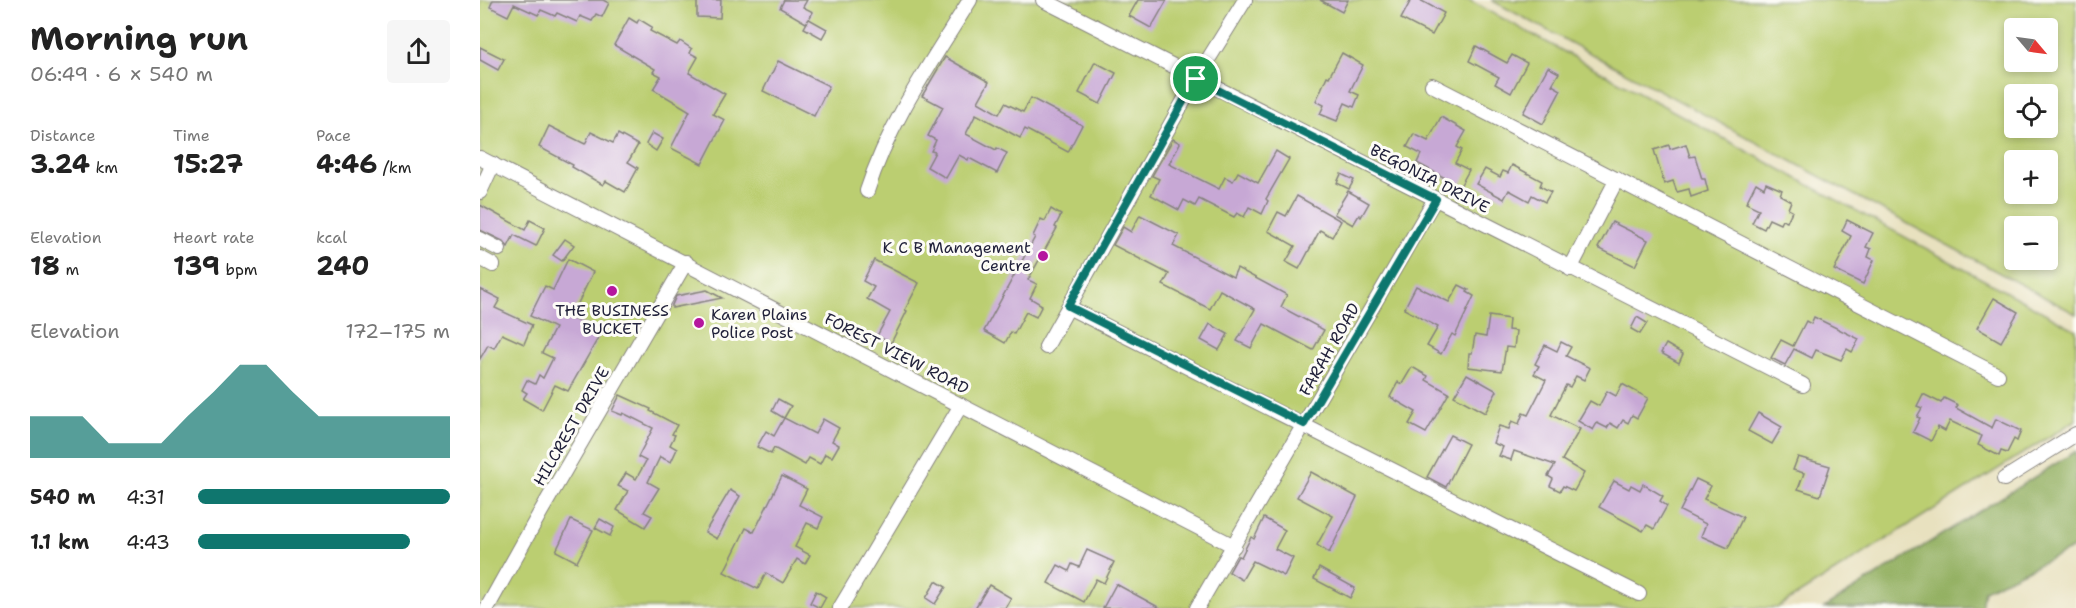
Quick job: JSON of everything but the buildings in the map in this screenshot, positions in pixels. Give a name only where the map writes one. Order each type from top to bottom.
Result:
[{"type":"street","points":[[867,191],[877,160],[910,97],[970,0]]},
{"type":"street","name":"BEGONIA DRIVE","points":[[1042,0],[1803,386]]},
{"type":"street","points":[[1046,347],[1196,79],[1245,0]]},
{"type":"street","points":[[1431,85],[1998,375]]},
{"type":"street","name":"FOREST VIEW ROAD","points":[[480,158],[1234,546]]},
{"type":"street","points":[[480,192],[493,164]]},
{"type":"street","points":[[1570,269],[1617,179]]},
{"type":"street","name":"FARAH ROAD","points":[[1197,608],[1436,199]]},
{"type":"street","points":[[480,239],[498,249]]},
{"type":"street","points":[[480,258],[493,265]]},
{"type":"street","name":"HILCREST DRIVE","points":[[487,608],[686,262]]},
{"type":"street","points":[[1068,306],[1639,594]]},
{"type":"street","points":[[840,608],[961,405]]},
{"type":"street","points":[[2004,478],[2076,434]]},
{"type":"green space","points":[[480,0],[1469,0],[2076,330],[2076,420],[1777,608],[480,608]]},
{"type":"green space","points":[[1491,0],[2076,0],[2076,314]]},
{"type":"green space","points":[[2076,451],[2076,547],[1984,590],[1981,608],[1824,608]]},
{"type":"place","name":"K C B Management Centre","points":[[1043,256]]},
{"type":"place","name":"THE BUSINESS BUCKET","points":[[612,291]]},
{"type":"place","name":"Karen Plains Police Post","points":[[699,323]]},
{"type":"route","points":[[1196,79],[1436,199],[1304,424],[1068,306],[1196,79]]}]
